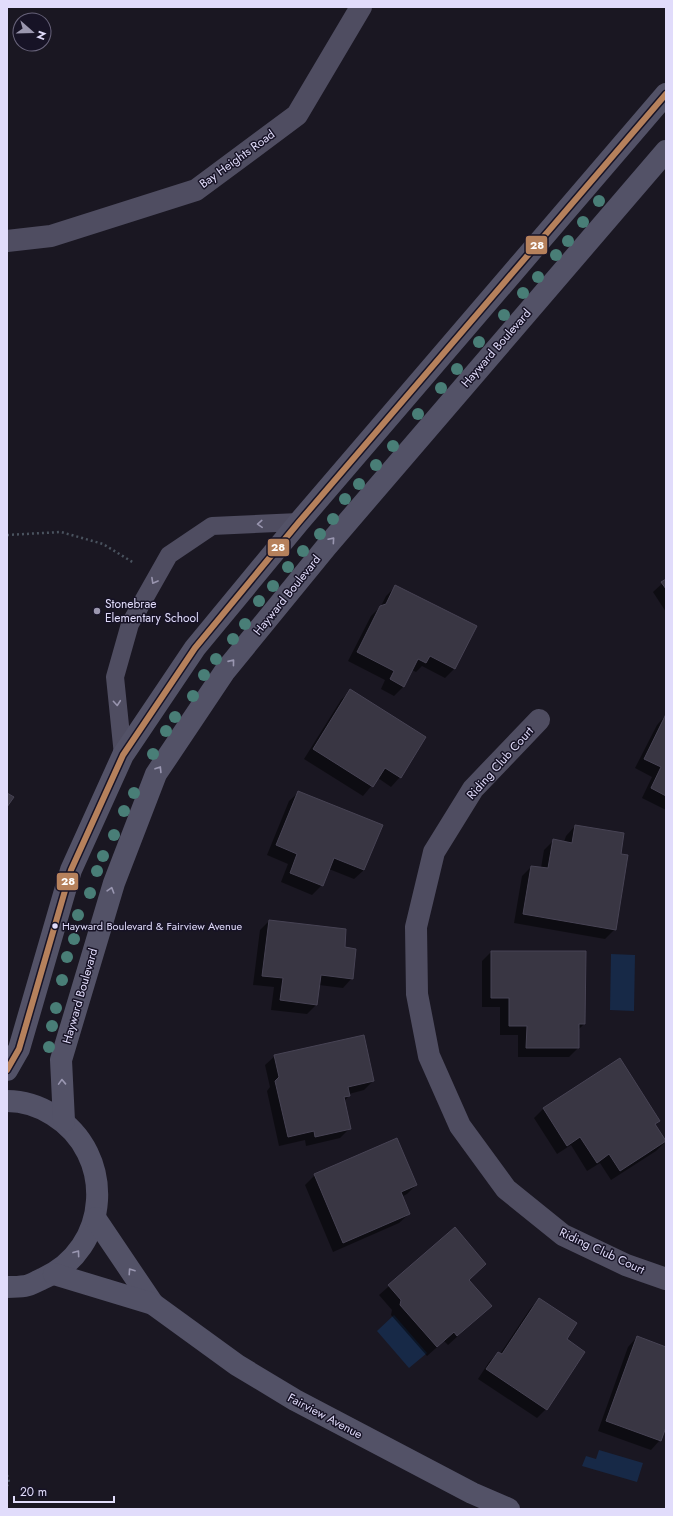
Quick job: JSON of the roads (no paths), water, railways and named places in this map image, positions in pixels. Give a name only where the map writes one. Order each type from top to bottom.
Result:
[{"type":"main road","points":[[7,1070],[19,1049],[71,870],[123,755],[195,648],[299,522],[666,94]]},
{"type":"main road","name":"Hayward Boulevard","points":[[64,1121],[62,1060],[114,883],[156,774],[225,671],[264,623],[337,534],[666,150]]},
{"type":"main road","points":[[7,1101],[16,1101],[42,1108],[64,1121],[82,1141],[94,1165],[98,1191],[95,1218],[86,1240],[72,1259],[54,1274],[26,1286],[7,1287]]},
{"type":"main road","name":"Fairview Avenue","points":[[95,1218],[153,1304]]},
{"type":"main road","name":"Fairview Avenue","points":[[54,1274],[153,1304],[237,1365],[295,1400],[472,1493],[509,1509]]},
{"type":"street","name":"Bay Heights Road","points":[[7,240],[51,236],[196,190],[297,115],[361,7]]},
{"type":"street","name":"Riding Club Court","points":[[539,720],[473,790],[434,852],[416,928],[417,994],[429,1056],[460,1126],[506,1189],[564,1235],[626,1265],[666,1279]]},
{"type":"lane","points":[[123,755],[115,677],[130,624],[169,555],[212,526],[299,522]]},
{"type":"water","points":[[611,954],[635,955],[634,1011],[610,1010]]},
{"type":"water","points":[[394,1315],[427,1353],[409,1368],[377,1331]]},
{"type":"water","points":[[599,1450],[643,1463],[637,1482],[582,1466],[586,1456],[596,1459]]},
{"type":"place","name":"Stonebrae Elementary School","points":[[97,611]]},
{"type":"place","name":"Hayward Boulevard & Fairview Avenue","points":[[55,926]]}]
